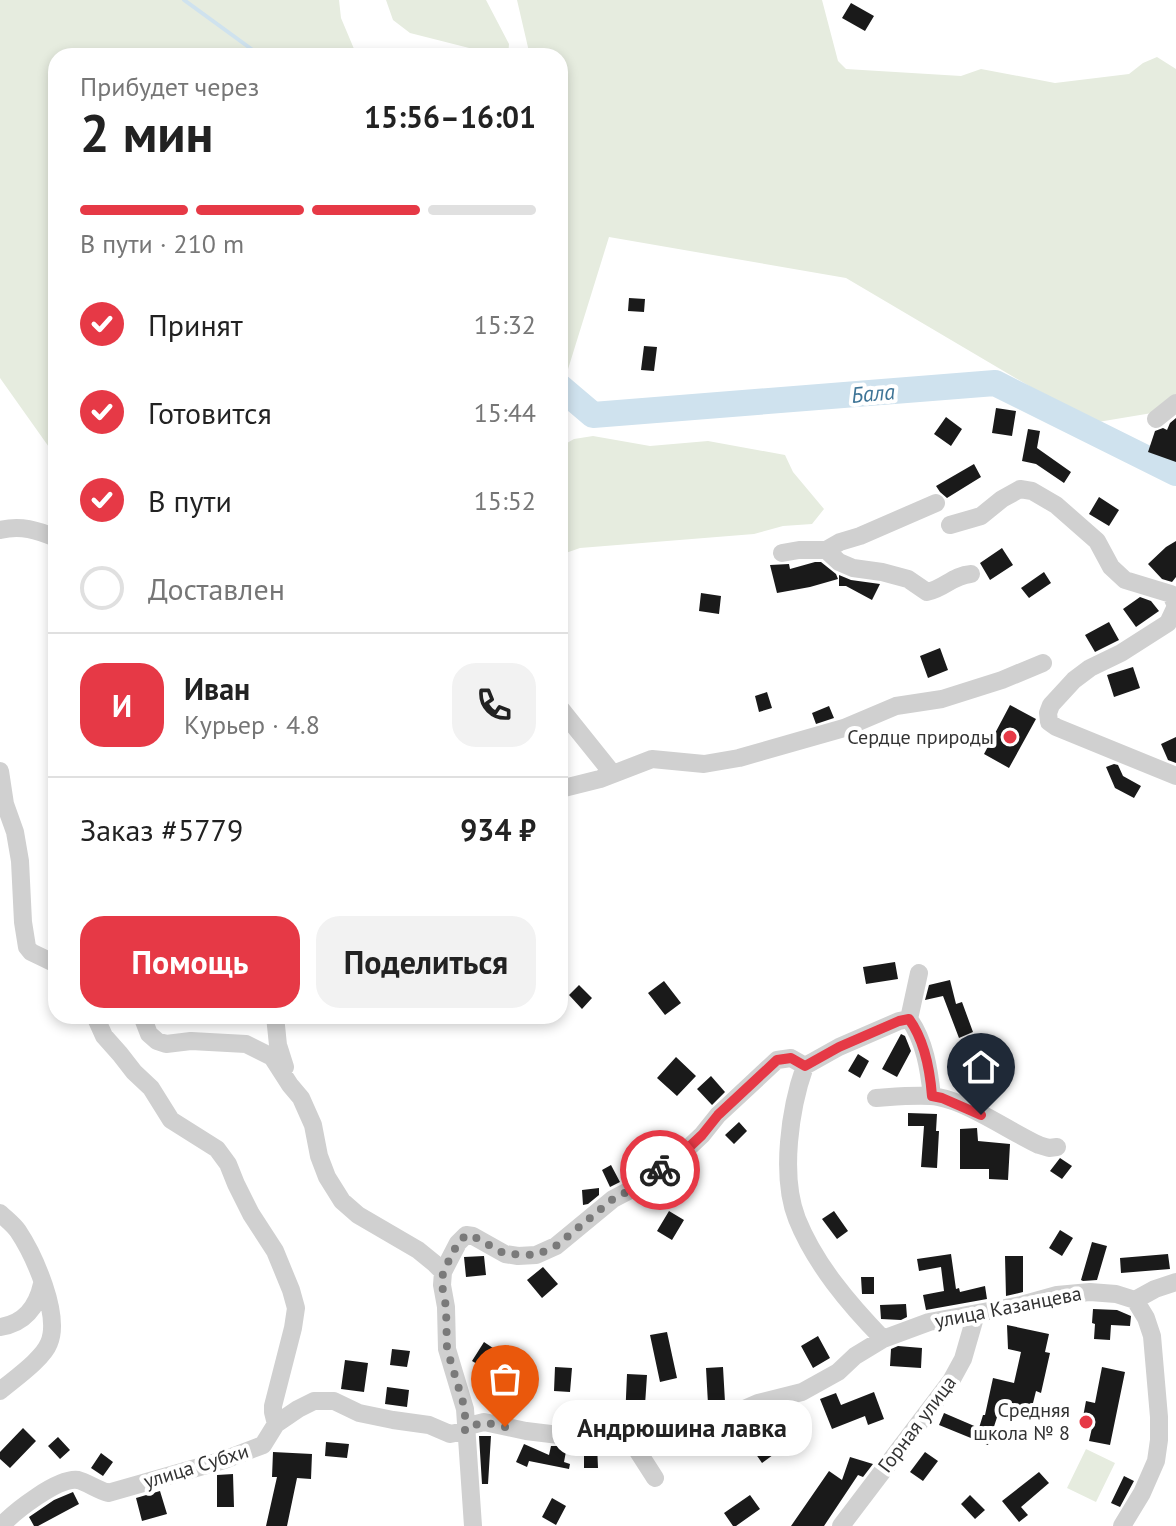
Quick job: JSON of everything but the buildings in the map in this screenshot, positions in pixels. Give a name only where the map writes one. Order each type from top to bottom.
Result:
[{"type":"street","points":[[1156,419],[1176,403]]},
{"type":"street","points":[[950,525],[981,516],[1020,489],[1032,491],[1056,505],[1097,541],[1111,567],[1125,580],[1171,594],[1176,606],[1168,623],[1121,653],[1090,668],[1074,680],[1051,705],[1048,713],[1049,722],[1056,727],[1176,776]]},
{"type":"street","points":[[782,553],[826,550],[936,503]]},
{"type":"street","points":[[0,530],[13,527],[35,529],[48,535]]},
{"type":"street","points":[[826,550],[839,562],[853,568],[890,573],[908,579],[927,592],[936,590],[960,574],[971,574]]},
{"type":"street","points":[[568,787],[652,759],[704,764],[739,758],[844,728],[896,706],[942,699],[972,690],[1043,663]]},
{"type":"street","points":[[568,718],[613,774]]},
{"type":"street","points":[[0,771],[20,861],[27,947],[48,960]]},
{"type":"street","points":[[919,973],[909,1019],[919,1032],[932,1096]]},
{"type":"street","points":[[883,1339],[815,1255],[796,1217],[790,1189],[790,1142],[797,1090],[805,1066],[839,1047],[909,1019]]},
{"type":"street","points":[[99,1024],[104,1036],[151,1088],[171,1120],[217,1149],[228,1164],[251,1214],[275,1251],[296,1308],[273,1406],[276,1424]]},
{"type":"street","points":[[145,1024],[149,1034],[166,1044],[225,1041],[246,1044],[272,1057],[301,1098],[313,1125],[327,1177],[342,1201],[358,1215],[418,1250],[443,1272]]},
{"type":"street","points":[[276,1024],[278,1045],[290,1085]]},
{"type":"street","points":[[473,1526],[465,1409],[447,1349],[442,1285],[443,1272],[458,1243],[466,1235],[473,1236],[505,1254],[536,1255],[556,1246],[613,1199],[636,1187],[685,1151],[777,1060],[791,1058],[805,1066]]},
{"type":"street","points":[[876,1098],[942,1098],[1039,1145],[1057,1147]]},
{"type":"street","points":[[0,1213],[16,1228],[29,1252],[42,1284],[53,1330],[48,1346],[40,1356],[0,1391]]},
{"type":"street","points":[[1122,1526],[1142,1493],[1156,1461],[1159,1440],[1152,1336],[1135,1300],[1176,1282]]},
{"type":"street","points":[[0,1327],[14,1325],[26,1315],[40,1296],[42,1284]]},
{"type":"street","name":"улица Казанцева","points":[[630,1439],[666,1421],[735,1413],[758,1403],[802,1392],[838,1372],[855,1356],[883,1339],[929,1322],[1057,1295],[1090,1292],[1116,1294],[1135,1300]]},
{"type":"street","name":"Горная улица","points":[[841,1526],[951,1381],[963,1359],[976,1314]]},
{"type":"street","name":"улица Субхи","points":[[10,1522],[51,1487],[71,1480],[80,1480],[93,1489],[108,1493],[224,1460],[263,1445],[276,1424],[314,1401],[334,1401],[359,1413],[429,1425],[450,1434],[465,1431]]},
{"type":"street","points":[[465,1431],[472,1425],[484,1422],[559,1435],[612,1431],[630,1439],[655,1478]]},
{"type":"shaded area","points":[[0,0],[339,0],[341,18],[354,48],[48,48],[48,446],[0,378]]},
{"type":"shaded area","points":[[386,0],[486,0],[509,48],[469,48],[410,33],[393,20]]},
{"type":"shaded area","points":[[517,0],[822,0],[838,61],[846,69],[961,76],[981,69],[1055,83],[1129,74],[1157,57],[1176,69],[1176,409],[1092,423],[846,278],[609,237],[568,369],[568,48],[528,48]]},
{"type":"shaded area","points":[[593,436],[650,446],[708,441],[785,455],[793,472],[824,509],[812,524],[783,526],[754,534],[580,548],[568,552],[568,442]]},
{"type":"shaded area","points":[[1086,1449],[1115,1463],[1096,1502],[1067,1488]]},
{"type":"waterway","name":"Бала","points":[[184,0],[250,48]]},
{"type":"waterway","name":"Бала","points":[[568,394],[593,415],[995,383],[1176,473]]},
{"type":"way so far","points":[[505,1427],[484,1422],[472,1425],[465,1431],[465,1409],[447,1349],[442,1285],[443,1272],[458,1243],[466,1235],[473,1236],[505,1254],[536,1255],[556,1246],[613,1199],[660,1170]]},
{"type":"place","name":"Сердце природы","points":[[1010,737]]},
{"type":"place","name":"Средняя школа № 8","points":[[1086,1422]]},
{"type":"place","name":"Андрюшина лавка","points":[[505,1427]]},
{"type":"route","points":[[660,1170],[685,1151],[777,1060],[791,1058],[805,1066],[839,1047],[909,1019],[919,1032],[932,1096],[981,1115]]}]
